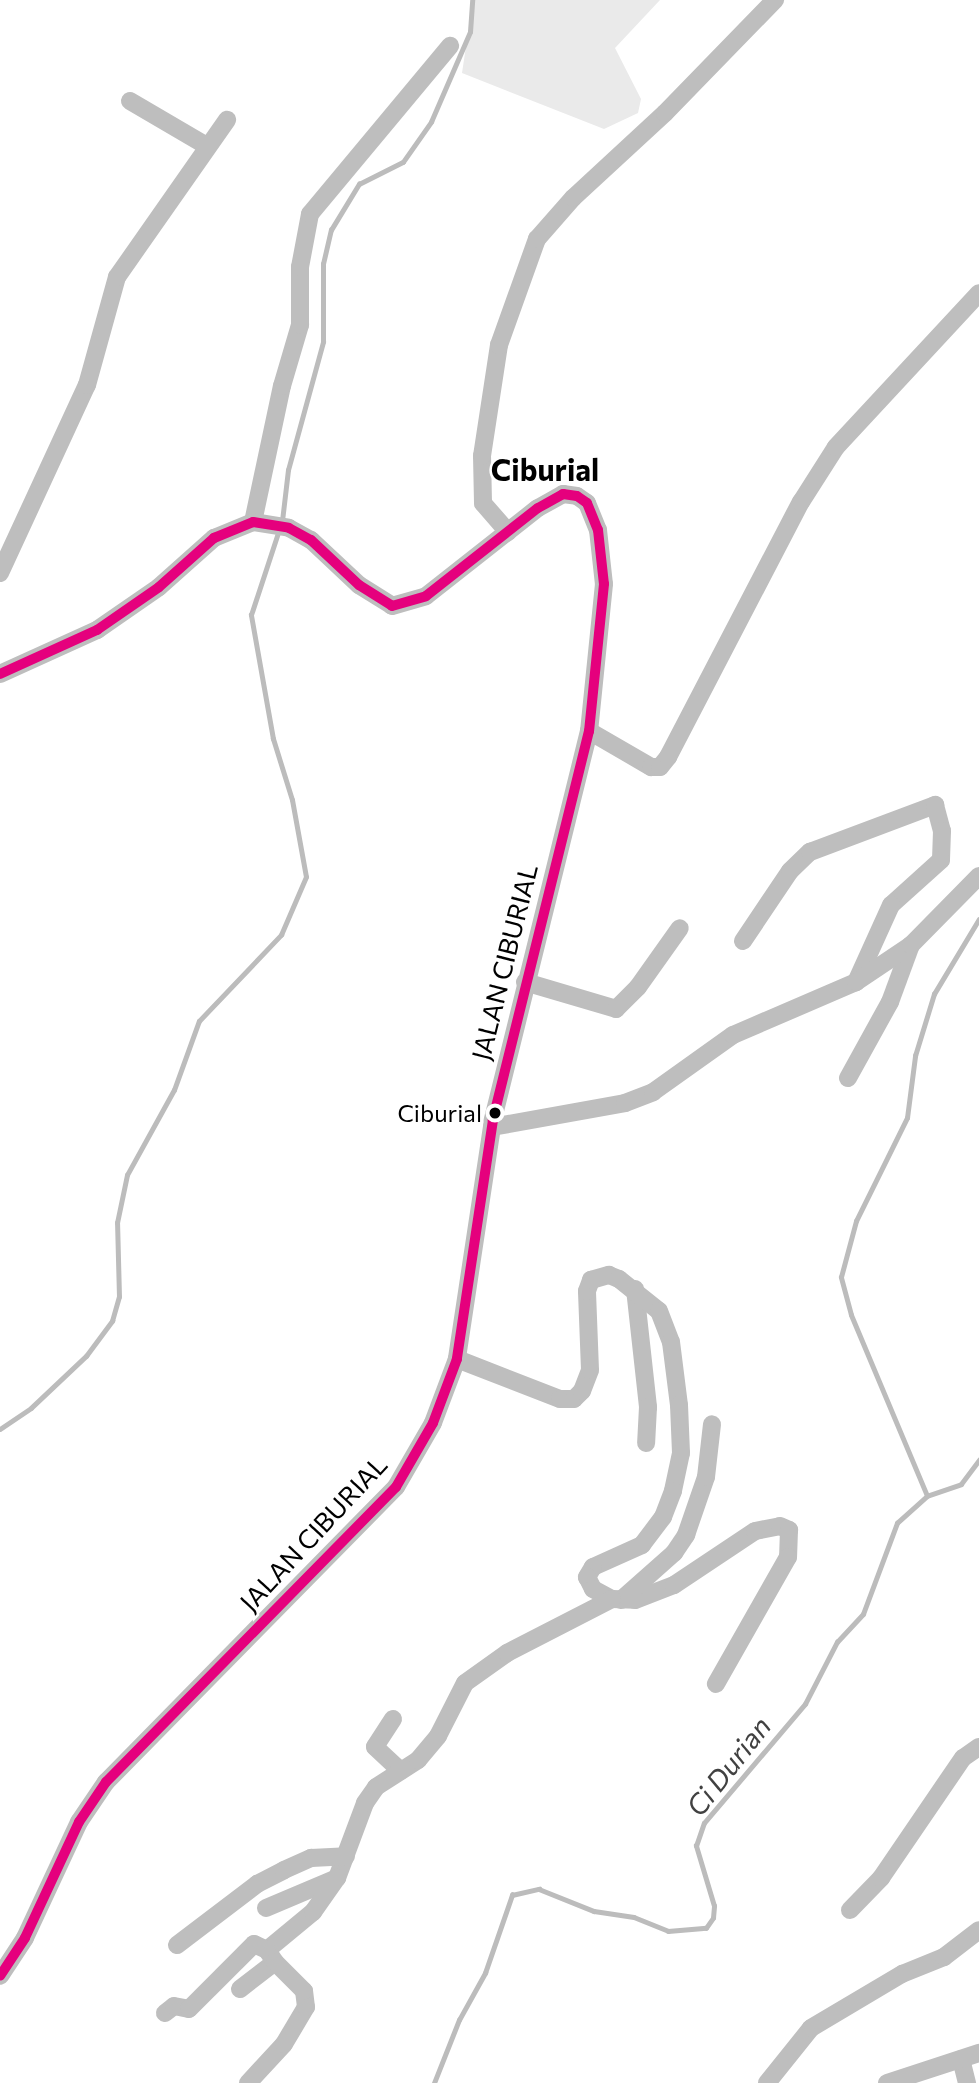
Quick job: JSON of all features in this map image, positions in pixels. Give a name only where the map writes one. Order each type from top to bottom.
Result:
[{"type":"street","points":[[508,532],[484,503],[482,456],[499,345],[537,239],[564,207],[775,0]]},
{"type":"street","points":[[0,674],[97,631],[159,587],[214,538],[253,522],[282,386],[300,325],[300,267],[310,214],[450,46]]},
{"type":"street","points":[[130,101],[207,146]]},
{"type":"street","points":[[0,573],[87,385],[117,278],[226,120]]},
{"type":"street","points":[[589,731],[650,768],[660,766],[668,757],[801,502],[836,447],[979,293]]},
{"type":"street","name":"JALAN CIBURIAL","points":[[0,1976],[26,1938],[79,1822],[106,1782],[396,1487],[424,1445],[457,1359],[492,1127],[525,982],[589,731],[604,584],[603,556],[590,508],[577,496],[563,494],[508,532],[426,596],[392,606],[359,585],[311,540],[289,528],[253,522]]},
{"type":"street","points":[[743,941],[790,871],[810,852],[935,805],[942,831],[941,860],[891,905],[856,982]]},
{"type":"street","points":[[492,1127],[625,1103],[653,1092],[733,1035],[856,982],[911,945],[979,876]]},
{"type":"street","points":[[525,982],[616,1009],[638,987],[680,928]]},
{"type":"street","points":[[848,1078],[890,1002],[911,945]]},
{"type":"street","points":[[457,1359],[560,1399],[574,1399],[582,1391],[590,1370],[587,1291],[591,1280],[609,1275],[635,1289],[659,1311],[671,1342],[681,1453],[673,1491],[653,1532],[642,1545],[588,1572],[593,1589],[617,1599],[635,1600],[674,1585],[755,1531],[780,1526],[789,1530],[788,1557],[716,1684]]},
{"type":"street","points":[[635,1289],[648,1407],[646,1443]]},
{"type":"street","points":[[240,1989],[319,1906],[337,1878],[365,1803],[376,1787],[418,1760],[438,1736],[465,1683],[507,1653],[617,1599],[674,1553],[686,1535],[706,1477],[712,1424]]},
{"type":"street","points":[[393,1718],[375,1747],[401,1771]]},
{"type":"street","points":[[850,1910],[889,1867],[963,1758],[979,1747]]},
{"type":"street","points":[[177,1945],[257,1884],[311,1857],[346,1856]]},
{"type":"street","points":[[266,1908],[337,1878]]},
{"type":"street","points":[[767,2083],[811,2028],[902,1974],[944,1957],[979,1930]]},
{"type":"street","points":[[165,2013],[174,2006],[189,2009],[254,1944],[271,1956],[304,1991],[306,2007],[284,2044],[248,2083]]},
{"type":"street","points":[[887,2083],[979,2053]]},
{"type":"street","points":[[961,2059],[967,2083]]},
{"type":"shaded area","points":[[473,0],[660,0],[615,48],[641,99],[638,113],[604,129],[462,73]]},
{"type":"waterway","points":[[282,521],[288,470],[323,342],[323,264],[331,230],[359,184],[403,162],[431,122],[470,32],[472,0]]},
{"type":"waterway","points":[[0,1429],[31,1408],[86,1356],[112,1321],[119,1297],[117,1223],[127,1175],[174,1090],[199,1021],[281,935],[306,877],[292,800],[273,739],[251,615],[279,530]]},
{"type":"waterway","points":[[927,1496],[851,1315],[841,1277],[856,1221],[907,1118],[915,1056],[934,994],[979,919]]},
{"type":"waterway","name":"Ci Durian","points":[[434,2083],[459,2020],[485,1973],[512,1895],[539,1889],[594,1911],[634,1917],[668,1931],[706,1928],[713,1918],[714,1906],[696,1846],[704,1823],[805,1704],[837,1642],[863,1614],[897,1523],[927,1496],[961,1484],[979,1460]]},
{"type":"transit line","points":[[0,674],[97,630],[159,587],[214,538],[253,522],[289,528],[311,540],[359,585],[392,606],[426,596],[538,508],[563,494],[577,496],[587,503],[598,530],[604,584],[589,731],[493,1120],[457,1359],[433,1423],[396,1487],[106,1782],[79,1822],[25,1938],[0,1976]]},
{"type":"place","name":"Ciburial","points":[[495,1113]]},
{"type":"district","name":"Ciburial","points":[[545,469]]}]
